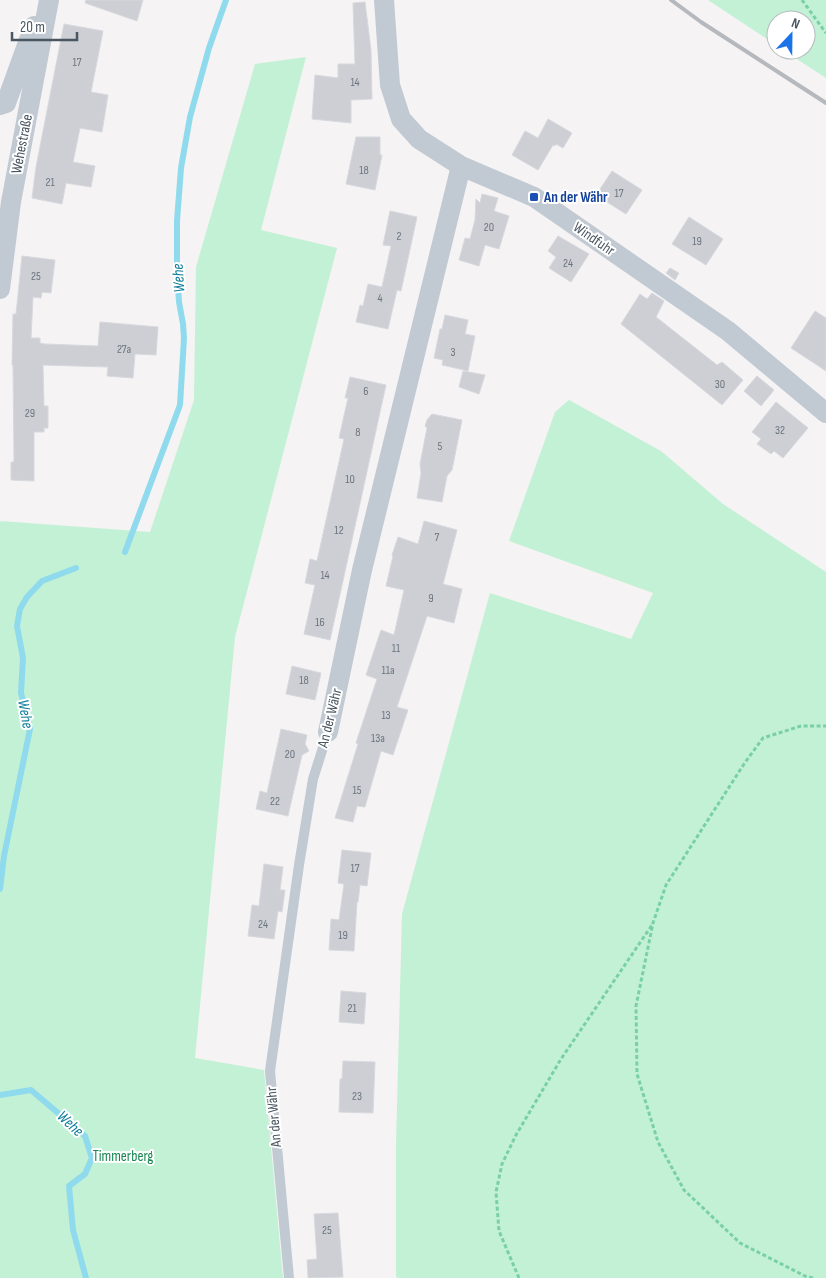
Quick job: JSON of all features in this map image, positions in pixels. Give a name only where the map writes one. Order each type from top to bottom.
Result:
[{"type":"street","points":[[0,105],[6,103],[35,21],[49,0]]},
{"type":"street","name":"Wehestraße","points":[[0,289],[11,202],[49,0]]},
{"type":"street","name":"Windfuhr","points":[[384,0],[390,85],[402,119],[419,139],[461,166],[534,197],[728,331],[826,413]]},
{"type":"street","name":"An der Währ","points":[[328,732],[362,570],[461,166]]},
{"type":"lane","name":"An der Währ","points":[[289,1278],[270,1071],[298,865],[313,779],[328,732]]},
{"type":"path","points":[[802,0],[826,33]]},
{"type":"path","points":[[813,1278],[805,1276],[740,1243],[684,1190],[658,1142],[638,1074],[636,1006],[653,923],[666,885],[744,764],[763,738],[801,726],[826,726]]},
{"type":"path","points":[[519,1278],[499,1231],[496,1192],[502,1164],[516,1135],[561,1059],[653,923]]},
{"type":"green space","points":[[708,0],[826,0],[826,78],[798,60],[816,60],[816,10],[766,10],[766,38]]},
{"type":"green space","name":"Timmerberg","points":[[306,57],[261,230],[337,248],[235,637],[195,1058],[264,1070],[283,1278],[0,1278],[0,522],[150,532],[194,400],[196,267],[255,64]]},
{"type":"green space","points":[[569,400],[661,451],[723,504],[826,572],[826,1278],[397,1278],[396,1276],[396,1144],[402,914],[490,593],[631,639],[653,593],[509,541],[555,412]]},
{"type":"building","points":[[86,0],[143,0],[137,21],[85,3]]},
{"type":"building","points":[[365,2],[371,50],[372,99],[351,100],[351,123],[312,119],[315,75],[338,78],[338,64],[355,64],[353,3]]},
{"type":"building","points":[[64,24],[103,31],[91,92],[108,95],[102,132],[80,128],[73,162],[95,166],[91,187],[66,183],[62,204],[32,198],[36,167]]},
{"type":"building","points":[[548,119],[572,133],[563,148],[556,144],[555,146],[553,145],[538,170],[512,155],[525,131],[538,138]]},
{"type":"building","points":[[356,137],[380,137],[380,155],[382,155],[375,190],[346,184]]},
{"type":"building","points":[[612,171],[642,190],[626,214],[596,195]]},
{"type":"building","points":[[482,194],[498,198],[494,211],[509,216],[499,249],[485,245],[479,266],[459,260],[465,238],[470,239],[475,220],[476,199],[480,203]]},
{"type":"building","points":[[390,211],[417,217],[401,291],[397,290],[388,329],[356,322],[360,305],[363,306],[368,284],[382,287],[391,246],[383,245]]},
{"type":"building","points":[[689,217],[723,239],[706,265],[672,244]]},
{"type":"building","points":[[558,236],[589,254],[571,282],[549,268],[556,257],[548,251]]},
{"type":"building","points":[[22,256],[55,260],[51,293],[42,292],[41,298],[33,297],[31,338],[40,338],[40,343],[98,346],[100,322],[158,327],[156,355],[135,354],[133,378],[107,376],[108,367],[43,365],[44,406],[48,406],[48,428],[44,428],[44,432],[34,432],[34,481],[11,480],[11,462],[14,462],[13,314],[16,314]]},
{"type":"building","points":[[670,268],[679,273],[675,280],[666,273]]},
{"type":"building","points":[[652,293],[664,301],[656,317],[717,365],[722,362],[743,380],[722,405],[621,324],[640,294],[647,299]]},
{"type":"building","points":[[815,311],[826,318],[826,371],[791,348]]},
{"type":"building","points":[[445,315],[468,320],[465,334],[475,336],[468,371],[442,365],[443,360],[434,358]]},
{"type":"building","points":[[463,371],[485,375],[479,394],[459,387]]},
{"type":"building","points":[[757,376],[774,390],[761,406],[744,391]]},
{"type":"building","points":[[350,377],[386,385],[330,640],[304,634],[315,585],[305,583],[310,559],[317,561],[344,439],[339,438],[348,398],[345,398]]},
{"type":"building","points":[[776,402],[808,428],[783,458],[774,451],[771,454],[757,444],[761,439],[752,432]]},
{"type":"building","points":[[432,414],[462,420],[452,470],[447,476],[442,502],[417,498],[421,473],[420,464],[427,428],[425,426]]},
{"type":"building","points":[[424,521],[457,530],[443,584],[462,589],[454,623],[427,616],[397,707],[408,710],[393,755],[381,751],[365,807],[357,806],[353,822],[335,818],[358,744],[356,743],[377,679],[366,675],[381,630],[394,635],[404,590],[386,586],[392,555],[398,537],[418,544]]},
{"type":"building","points":[[292,666],[321,673],[315,700],[286,694]]},
{"type":"building","points":[[281,729],[307,735],[305,744],[309,751],[302,755],[288,816],[256,809],[260,791],[267,793]]},
{"type":"building","points":[[342,850],[371,853],[367,886],[360,885],[357,902],[354,951],[329,950],[331,919],[339,920],[344,884],[338,883]]},
{"type":"building","points":[[264,864],[283,867],[280,890],[285,890],[282,912],[278,911],[274,939],[248,936],[252,905],[259,906]]},
{"type":"building","points":[[341,991],[366,993],[364,1024],[339,1022]]},
{"type":"building","points":[[343,1061],[375,1062],[373,1113],[339,1112],[340,1079],[342,1079]]},
{"type":"building","points":[[338,1213],[343,1277],[308,1278],[307,1260],[317,1259],[314,1214]]},
{"type":"waterway","name":"Wehe","points":[[125,552],[180,405],[184,338],[177,270],[177,221],[181,168],[190,117],[209,48],[226,0]]},
{"type":"waterway","name":"Wehe","points":[[0,889],[4,856],[30,729],[21,693],[23,658],[17,626],[20,609],[27,597],[42,581],[76,568]]},
{"type":"waterway","name":"Wehe","points":[[0,1095],[31,1090],[85,1136],[92,1158],[85,1174],[69,1186],[73,1230],[86,1278]]},
{"type":"railway","points":[[671,0],[701,22],[826,103]]},
{"type":"place","name":"An der Währ","points":[[534,197]]}]
